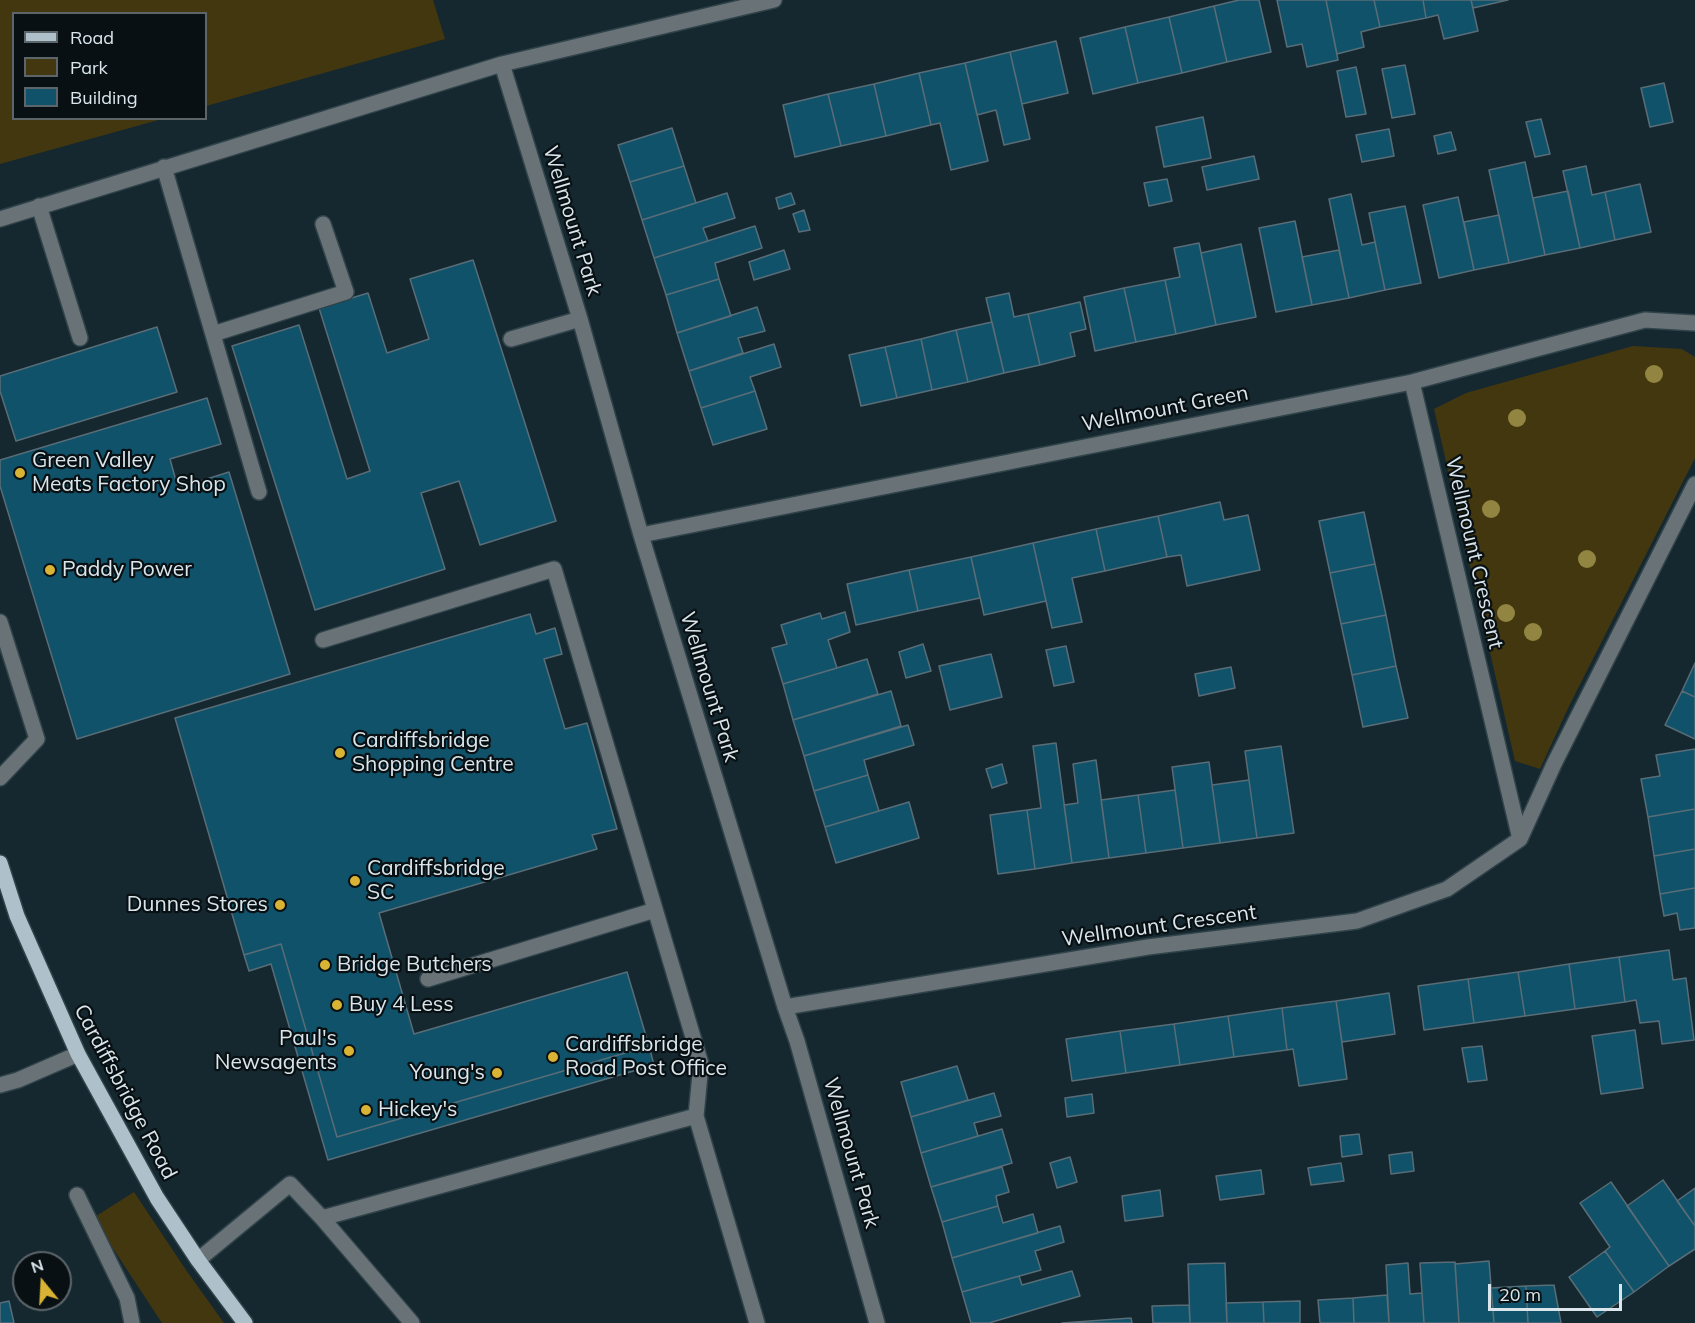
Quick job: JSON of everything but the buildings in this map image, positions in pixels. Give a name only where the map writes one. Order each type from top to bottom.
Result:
[{"type":"main road","name":"Cardiffsbridge Road","points":[[0,863],[17,916],[78,1054],[157,1198],[198,1260],[245,1323]]},
{"type":"street","points":[[0,219],[502,64],[774,0]]},
{"type":"street","name":"Wellmount Park","points":[[502,64],[580,319],[641,535],[797,1041],[877,1323]]},
{"type":"street","points":[[164,167],[259,492]]},
{"type":"street","points":[[39,206],[80,338]]},
{"type":"street","points":[[213,334],[346,292],[323,224]]},
{"type":"street","points":[[511,339],[580,319]]},
{"type":"street","name":"Wellmount Green","points":[[641,535],[1412,382],[1645,320],[1695,323]]},
{"type":"street","name":"Wellmount Crescent","points":[[785,1006],[1148,947],[1357,921],[1447,889],[1520,839],[1412,382]]},
{"type":"street","points":[[1520,839],[1554,764],[1695,484]]},
{"type":"street","points":[[323,640],[554,569],[701,1064],[696,1116],[757,1323]]},
{"type":"street","points":[[0,622],[37,739],[0,778]]},
{"type":"street","points":[[428,979],[655,909]]},
{"type":"street","points":[[0,1085],[18,1080],[78,1054]]},
{"type":"street","points":[[322,1218],[696,1116]]},
{"type":"street","points":[[198,1260],[290,1184],[412,1323]]},
{"type":"street","points":[[77,1196],[127,1298],[132,1323]]},
{"type":"green space","points":[[0,0],[433,0],[445,39],[207,106],[207,12],[12,12],[12,120],[158,120],[0,164]]},
{"type":"green space","points":[[1633,346],[1682,349],[1695,357],[1695,458],[1570,704],[1540,769],[1515,761],[1434,409],[1466,393]]},
{"type":"green space","points":[[134,1192],[224,1323],[162,1323],[93,1218]]},
{"type":"place","name":"Green Valley Meats Factory Shop","points":[[20,473]]},
{"type":"place","name":"Paddy Power","points":[[50,570]]},
{"type":"place","name":"Cardiffsbridge Shopping Centre","points":[[340,753]]},
{"type":"place","name":"Cardiffsbridge SC","points":[[355,881]]},
{"type":"place","name":"Dunnes Stores","points":[[280,905]]},
{"type":"place","name":"Bridge Butchers","points":[[325,965]]},
{"type":"place","name":"Buy 4 Less","points":[[337,1005]]},
{"type":"place","name":"Paul's Newsagents","points":[[349,1051]]},
{"type":"place","name":"Cardiffsbridge Road Post Office","points":[[553,1057]]},
{"type":"place","name":"Young's","points":[[497,1073]]},
{"type":"place","name":"Hickey's","points":[[366,1110]]}]
